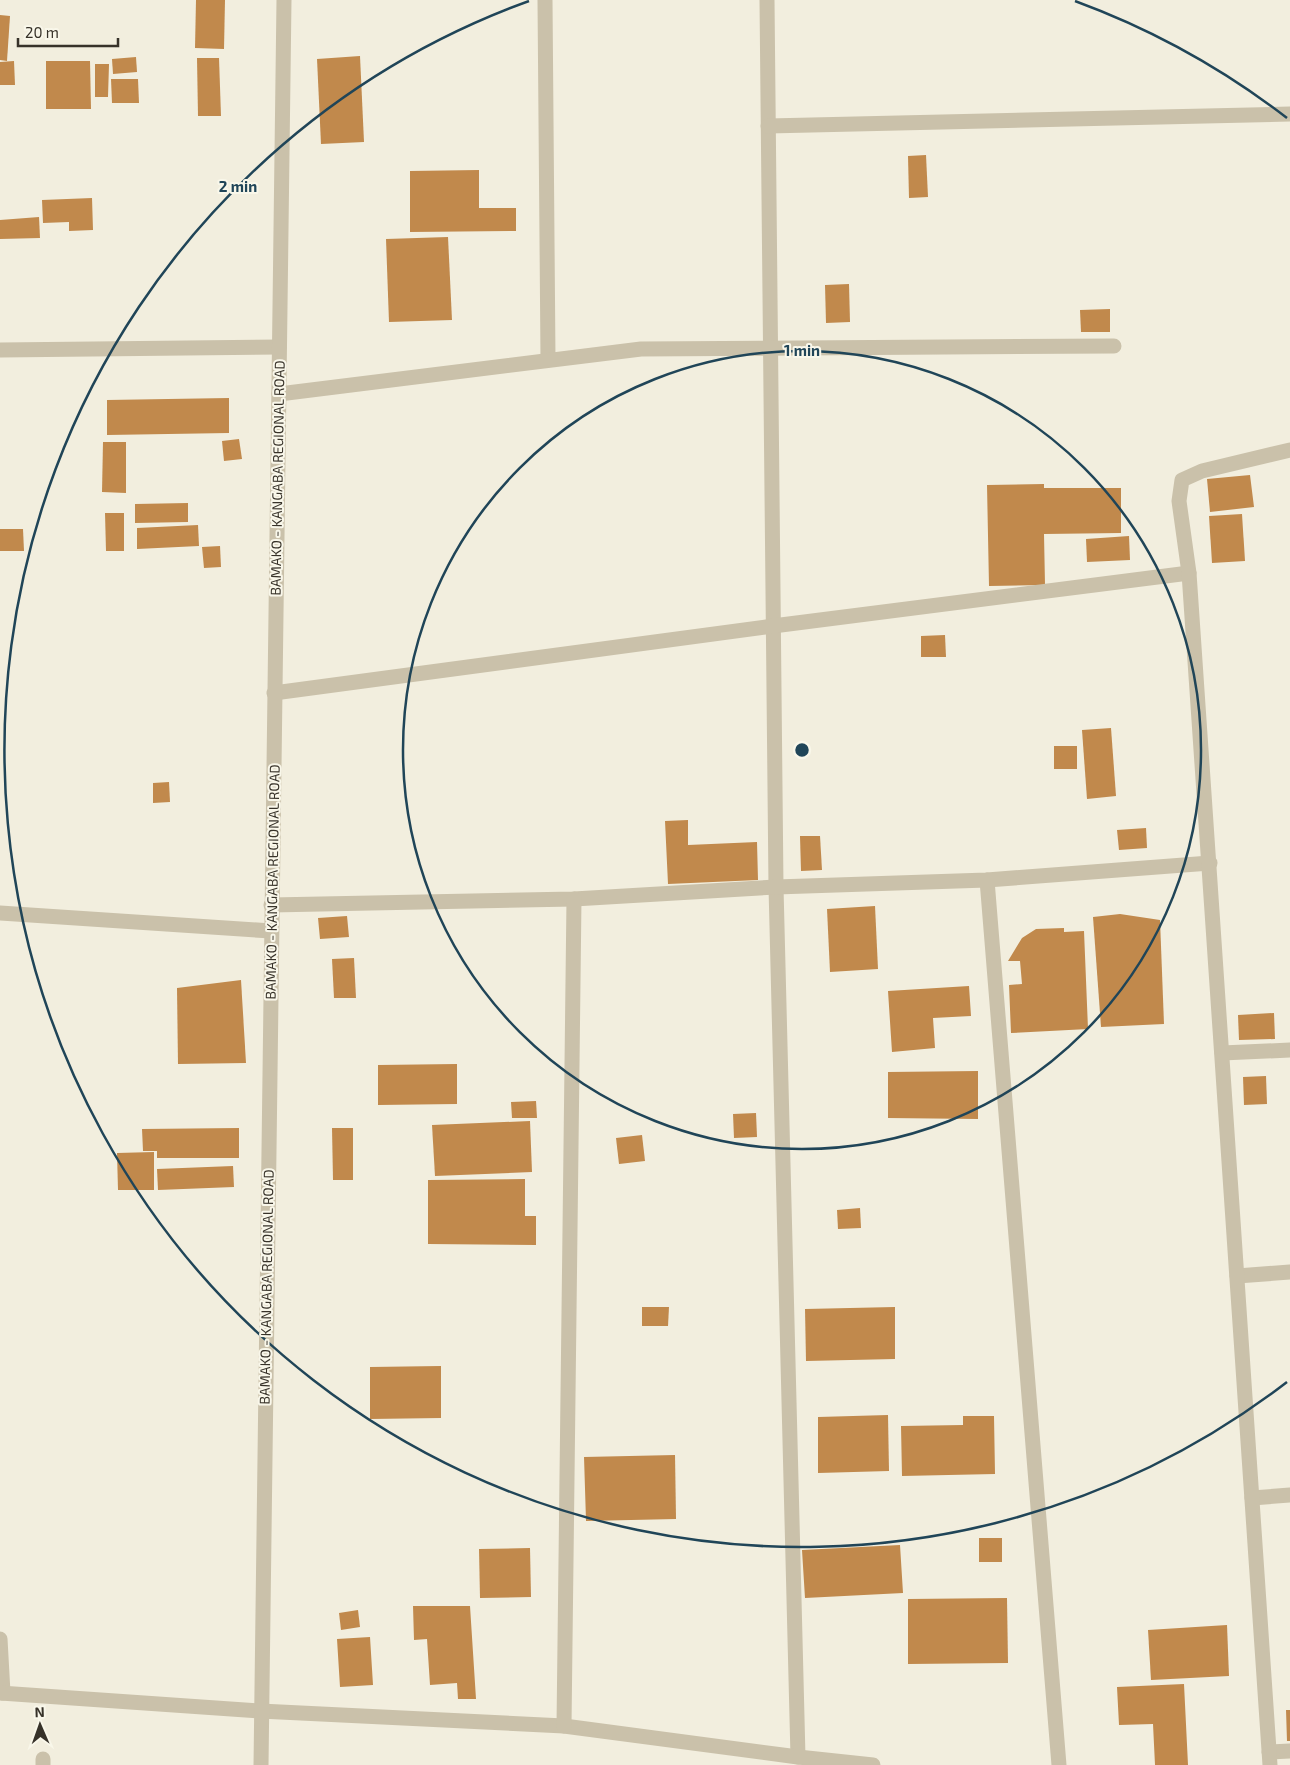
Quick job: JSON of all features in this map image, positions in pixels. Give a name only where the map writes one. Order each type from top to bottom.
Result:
[{"type":"street","name":"BAMAKO - KANGABA REGIONAL ROAD","points":[[260,1765],[284,0]]},
{"type":"street","points":[[545,0],[548,359]]},
{"type":"street","points":[[767,0],[776,888],[798,1757]]},
{"type":"street","points":[[768,126],[1290,114]]},
{"type":"street","points":[[279,394],[548,359],[641,349],[1114,346]]},
{"type":"street","points":[[0,350],[279,347]]},
{"type":"street","points":[[1290,450],[1202,471],[1182,480],[1179,501],[1189,573],[1210,864],[1269,1759],[1290,1750]]},
{"type":"street","points":[[274,693],[773,626],[1189,573]]},
{"type":"street","points":[[271,905],[574,899],[776,888],[986,880],[1210,864]]},
{"type":"street","points":[[986,880],[1059,1765]]},
{"type":"street","points":[[564,1726],[574,899]]},
{"type":"street","points":[[0,913],[271,931]]},
{"type":"street","points":[[1222,1053],[1290,1050]]},
{"type":"street","points":[[1237,1276],[1290,1272]]},
{"type":"street","points":[[1252,1498],[1290,1495]]},
{"type":"street","points":[[0,1639],[2,1693],[260,1711],[564,1726],[873,1765]]},
{"type":"building","points":[[196,0],[225,0],[224,49],[195,48]]},
{"type":"building","points":[[0,15],[10,16],[7,61],[0,60]]},
{"type":"building","points":[[360,56],[364,142],[321,144],[317,59]]},
{"type":"building","points":[[136,57],[137,72],[113,74],[112,59]]},
{"type":"building","points":[[197,58],[219,58],[221,116],[198,116]]},
{"type":"building","points":[[14,61],[15,85],[0,85],[0,62]]},
{"type":"building","points":[[46,61],[90,61],[91,109],[46,109]]},
{"type":"building","points":[[95,64],[109,64],[108,97],[95,97]]},
{"type":"building","points":[[111,79],[138,79],[139,103],[112,103]]},
{"type":"building","points":[[926,155],[928,197],[909,198],[908,156]]},
{"type":"building","points":[[479,170],[479,208],[516,208],[516,231],[410,232],[410,171]]},
{"type":"building","points":[[92,198],[93,230],[69,231],[69,222],[43,223],[42,200]]},
{"type":"building","points":[[39,217],[40,238],[0,239],[0,220]]},
{"type":"building","points":[[448,237],[452,320],[389,322],[386,239]]},
{"type":"building","points":[[849,284],[850,322],[826,323],[825,285]]},
{"type":"building","points":[[1110,309],[1110,332],[1081,332],[1080,310]]},
{"type":"building","points":[[229,398],[229,433],[107,435],[107,400]]},
{"type":"building","points":[[239,439],[242,459],[224,461],[222,441]]},
{"type":"building","points":[[103,442],[126,442],[126,493],[102,492]]},
{"type":"building","points":[[1250,475],[1254,507],[1210,512],[1207,479]]},
{"type":"building","points":[[1044,484],[1044,488],[1121,488],[1121,533],[1044,534],[1045,585],[989,586],[987,485]]},
{"type":"building","points":[[188,503],[188,522],[135,523],[135,504]]},
{"type":"building","points":[[105,513],[124,513],[124,551],[106,551]]},
{"type":"building","points":[[1242,514],[1245,561],[1212,563],[1209,516]]},
{"type":"building","points":[[198,525],[199,546],[137,549],[137,528]]},
{"type":"building","points":[[0,529],[23,529],[24,551],[0,551]]},
{"type":"building","points":[[1129,536],[1130,560],[1087,562],[1086,539]]},
{"type":"building","points":[[220,546],[221,567],[204,568],[202,547]]},
{"type":"building","points":[[945,635],[946,657],[921,657],[921,636]]},
{"type":"building","points":[[1111,728],[1116,796],[1087,799],[1082,730]]},
{"type":"building","points":[[1054,746],[1077,746],[1077,769],[1054,769]]},
{"type":"building","points":[[169,782],[170,802],[153,803],[153,783]]},
{"type":"building","points":[[688,820],[688,845],[757,842],[758,880],[668,884],[665,821]]},
{"type":"building","points":[[1146,828],[1147,848],[1119,850],[1117,830]]},
{"type":"building","points":[[800,836],[820,836],[822,870],[801,871]]},
{"type":"building","points":[[875,906],[878,969],[830,972],[827,909]]},
{"type":"building","points":[[1120,914],[1160,920],[1164,1024],[1101,1027],[1093,917]]},
{"type":"building","points":[[347,916],[349,937],[320,939],[318,918]]},
{"type":"building","points":[[1064,928],[1064,932],[1084,931],[1088,1029],[1011,1033],[1009,985],[1022,984],[1020,961],[1008,961],[1022,938],[1036,929]]},
{"type":"building","points":[[354,958],[356,998],[334,998],[332,959]]},
{"type":"building","points":[[241,980],[246,1063],[178,1064],[177,988]]},
{"type":"building","points":[[969,986],[971,1016],[933,1018],[935,1048],[892,1052],[888,991]]},
{"type":"building","points":[[1274,1013],[1275,1039],[1239,1040],[1238,1015]]},
{"type":"building","points":[[457,1064],[457,1104],[378,1105],[378,1065]]},
{"type":"building","points":[[978,1071],[978,1119],[888,1118],[888,1072]]},
{"type":"building","points":[[1266,1076],[1267,1104],[1244,1105],[1243,1077]]},
{"type":"building","points":[[536,1101],[537,1118],[512,1118],[511,1102]]},
{"type":"building","points":[[756,1113],[757,1137],[734,1138],[733,1114]]},
{"type":"building","points":[[530,1121],[532,1172],[435,1176],[432,1125]]},
{"type":"building","points":[[239,1128],[239,1158],[157,1158],[157,1151],[143,1151],[142,1129]]},
{"type":"building","points":[[332,1128],[353,1128],[353,1180],[333,1180]]},
{"type":"building","points":[[642,1135],[645,1161],[619,1164],[616,1138]]},
{"type":"building","points":[[154,1152],[154,1190],[118,1190],[117,1153]]},
{"type":"building","points":[[233,1166],[234,1187],[158,1190],[157,1169]]},
{"type":"building","points":[[525,1179],[525,1216],[536,1216],[536,1245],[428,1244],[428,1180]]},
{"type":"building","points":[[860,1208],[861,1228],[838,1229],[837,1210]]},
{"type":"building","points":[[642,1307],[669,1307],[668,1326],[642,1326]]},
{"type":"building","points":[[895,1307],[895,1359],[806,1361],[805,1309]]},
{"type":"building","points":[[441,1366],[441,1418],[370,1419],[370,1367]]},
{"type":"building","points":[[888,1415],[889,1471],[818,1473],[818,1417]]},
{"type":"building","points":[[963,1416],[994,1416],[995,1474],[902,1476],[901,1426],[963,1425]]},
{"type":"building","points":[[675,1455],[676,1519],[586,1521],[584,1457]]},
{"type":"building","points":[[979,1538],[1002,1538],[1002,1562],[979,1562]]},
{"type":"building","points":[[900,1545],[903,1593],[805,1598],[802,1550]]},
{"type":"building","points":[[530,1548],[531,1597],[480,1598],[479,1549]]},
{"type":"building","points":[[1007,1598],[1008,1663],[908,1664],[908,1599]]},
{"type":"building","points":[[413,1606],[470,1606],[476,1699],[458,1699],[457,1683],[430,1685],[427,1639],[414,1640]]},
{"type":"building","points":[[358,1610],[360,1627],[341,1630],[339,1613]]},
{"type":"building","points":[[1227,1625],[1229,1676],[1151,1680],[1148,1630]]},
{"type":"building","points":[[370,1637],[373,1685],[340,1687],[337,1639]]},
{"type":"building","points":[[1184,1684],[1188,1765],[1155,1765],[1153,1724],[1119,1725],[1117,1687]]},
{"type":"building","points":[[1286,1710],[1290,1710],[1290,1741],[1287,1741]]}]
